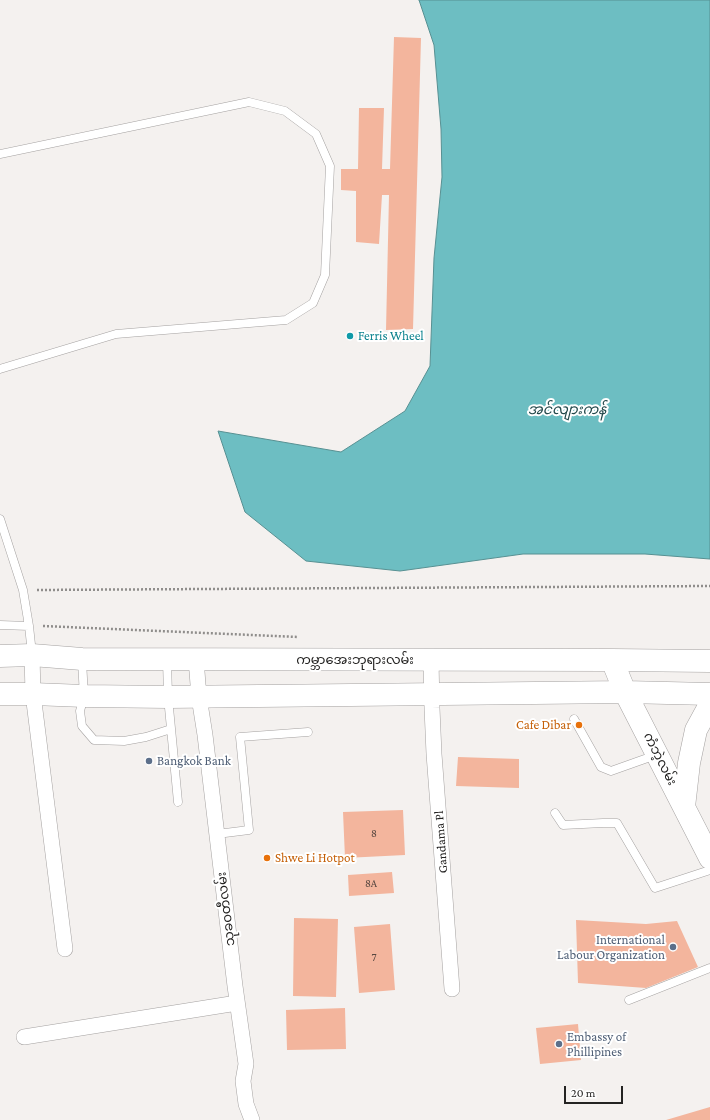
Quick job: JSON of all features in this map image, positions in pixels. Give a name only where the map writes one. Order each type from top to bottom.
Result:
[{"type":"main road","name":"ကမ္ဘာအေးဘုရားလမ်း","points":[[0,656],[32,655],[82,659],[710,661]]},
{"type":"main road","name":"ကံဘဲ့လမ်း","points":[[612,660],[626,692],[710,858]]},
{"type":"main road","points":[[0,694],[168,697],[626,692],[710,694]]},
{"type":"main road","points":[[684,807],[689,763],[696,730],[710,706]]},
{"type":"street","points":[[32,655],[33,694],[64,949]]},
{"type":"street","name":"သုခဝတီလမ်း","points":[[196,659],[199,697],[246,1064],[243,1081],[246,1104],[252,1120]]},
{"type":"street","name":"Gandama Pl","points":[[431,660],[434,754],[452,989]]},
{"type":"street","points":[[24,1037],[238,1003]]},
{"type":"lane","points":[[0,154],[249,102],[285,111],[316,134],[330,166],[326,275],[313,303],[286,320],[116,334],[0,369]]},
{"type":"lane","points":[[0,519],[23,590],[32,655]]},
{"type":"lane","points":[[0,625],[29,626]]},
{"type":"lane","points":[[82,659],[84,696],[80,711],[82,726],[94,740],[124,741],[146,737],[171,729]]},
{"type":"lane","points":[[167,659],[168,697],[178,802]]},
{"type":"lane","points":[[574,719],[601,767],[611,771],[658,754]]},
{"type":"lane","points":[[217,834],[249,830],[240,737],[308,732]]},
{"type":"lane","points":[[555,813],[563,825],[617,823],[655,888],[710,870]]},
{"type":"lane","points":[[629,1000],[710,968]]},
{"type":"path","points":[[23,590],[710,586]]},
{"type":"water","name":"အင်လျားကန်","points":[[419,0],[710,0],[710,559],[645,554],[523,554],[400,571],[306,561],[245,512],[218,431],[341,452],[405,411],[430,366],[434,258],[442,177],[441,129],[434,45]]},
{"type":"building","points":[[394,37],[421,38],[413,329],[386,330],[389,195],[382,195],[379,244],[356,242],[356,191],[341,190],[341,169],[358,169],[359,108],[384,108],[382,169],[390,169]]},
{"type":"building","points":[[458,757],[519,759],[519,788],[456,786]]},
{"type":"building","points":[[403,810],[405,855],[345,858],[343,812]]},
{"type":"building","points":[[392,872],[394,893],[349,896],[348,875]]},
{"type":"building","points":[[294,918],[338,919],[336,997],[293,996]]},
{"type":"building","points":[[576,920],[646,924],[677,921],[698,967],[646,988],[578,983]]},
{"type":"building","points":[[390,924],[395,990],[359,993],[354,927]]},
{"type":"building","points":[[345,1008],[346,1049],[287,1050],[286,1010]]},
{"type":"building","name":"Embassy of Phillipines","points":[[578,1024],[581,1060],[540,1064],[536,1028]]},
{"type":"building","points":[[710,1107],[710,1120],[666,1120]]},
{"type":"place","name":"Ferris Wheel","points":[[350,336]]},
{"type":"place","name":"Cafe Dibar","points":[[579,725]]},
{"type":"place","name":"Bangkok Bank","points":[[149,761]]},
{"type":"place","name":"Shwe Li Hotpot","points":[[267,858]]},
{"type":"place","name":"International Labour Organization","points":[[673,947]]},
{"type":"place","name":"Embassy of Phillipines","points":[[559,1044]]}]
